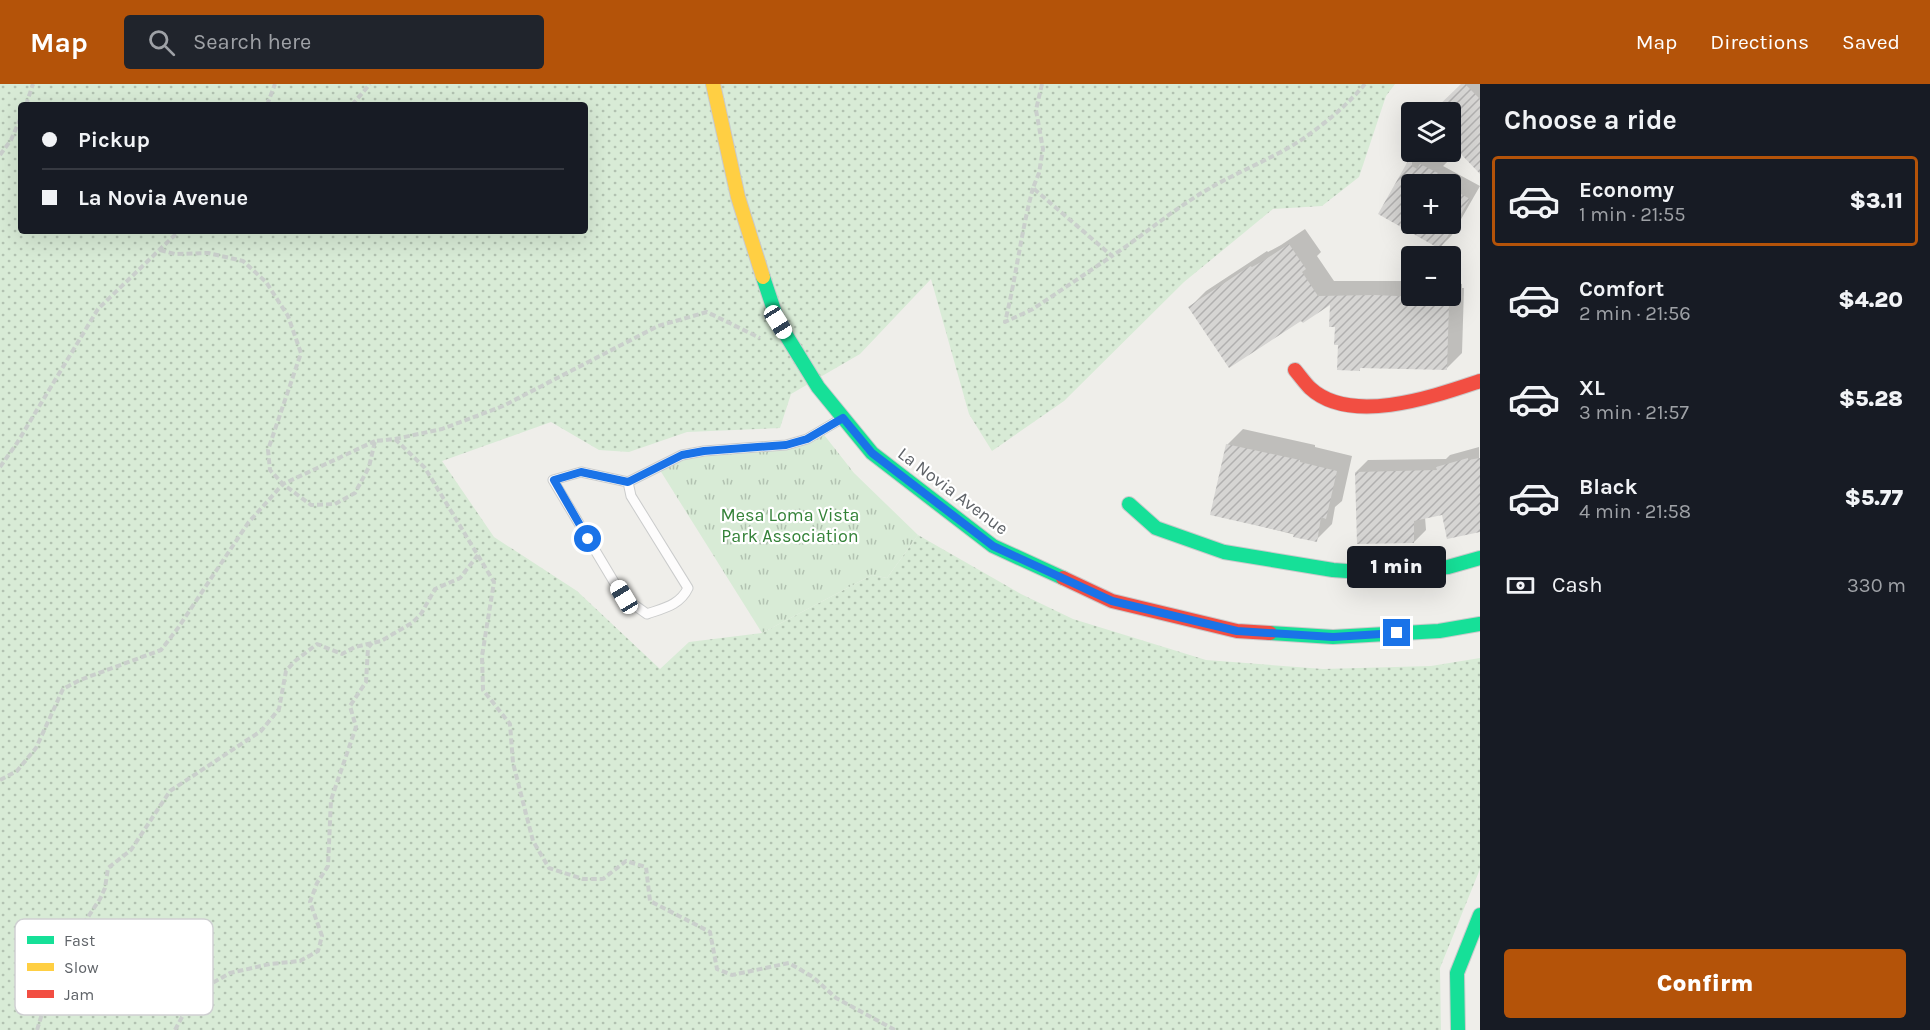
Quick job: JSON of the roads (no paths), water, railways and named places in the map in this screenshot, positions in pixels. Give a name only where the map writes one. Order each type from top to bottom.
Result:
[{"type":"main road","name":"La Novia Avenue","points":[[713,84],[738,197],[778,322],[818,387],[872,453],[993,546],[1112,601],[1237,631],[1333,637],[1439,631],[1480,624]]},
{"type":"main road","points":[[1295,370],[1316,394],[1368,406],[1399,404],[1480,381]]},
{"type":"main road","points":[[1129,504],[1156,528],[1224,552],[1323,568],[1374,573],[1448,567],[1480,558]]},
{"type":"main road","points":[[1458,1030],[1457,973],[1480,915]]},
{"type":"lane","points":[[628,482],[631,496],[688,588],[683,598],[647,614],[624,597],[554,480],[581,472],[628,482],[682,455],[704,451],[786,445],[807,439],[843,418]]},
{"type":"park label","name":"Mesa Loma Vista Park Association","points":[[790,525]]}]
